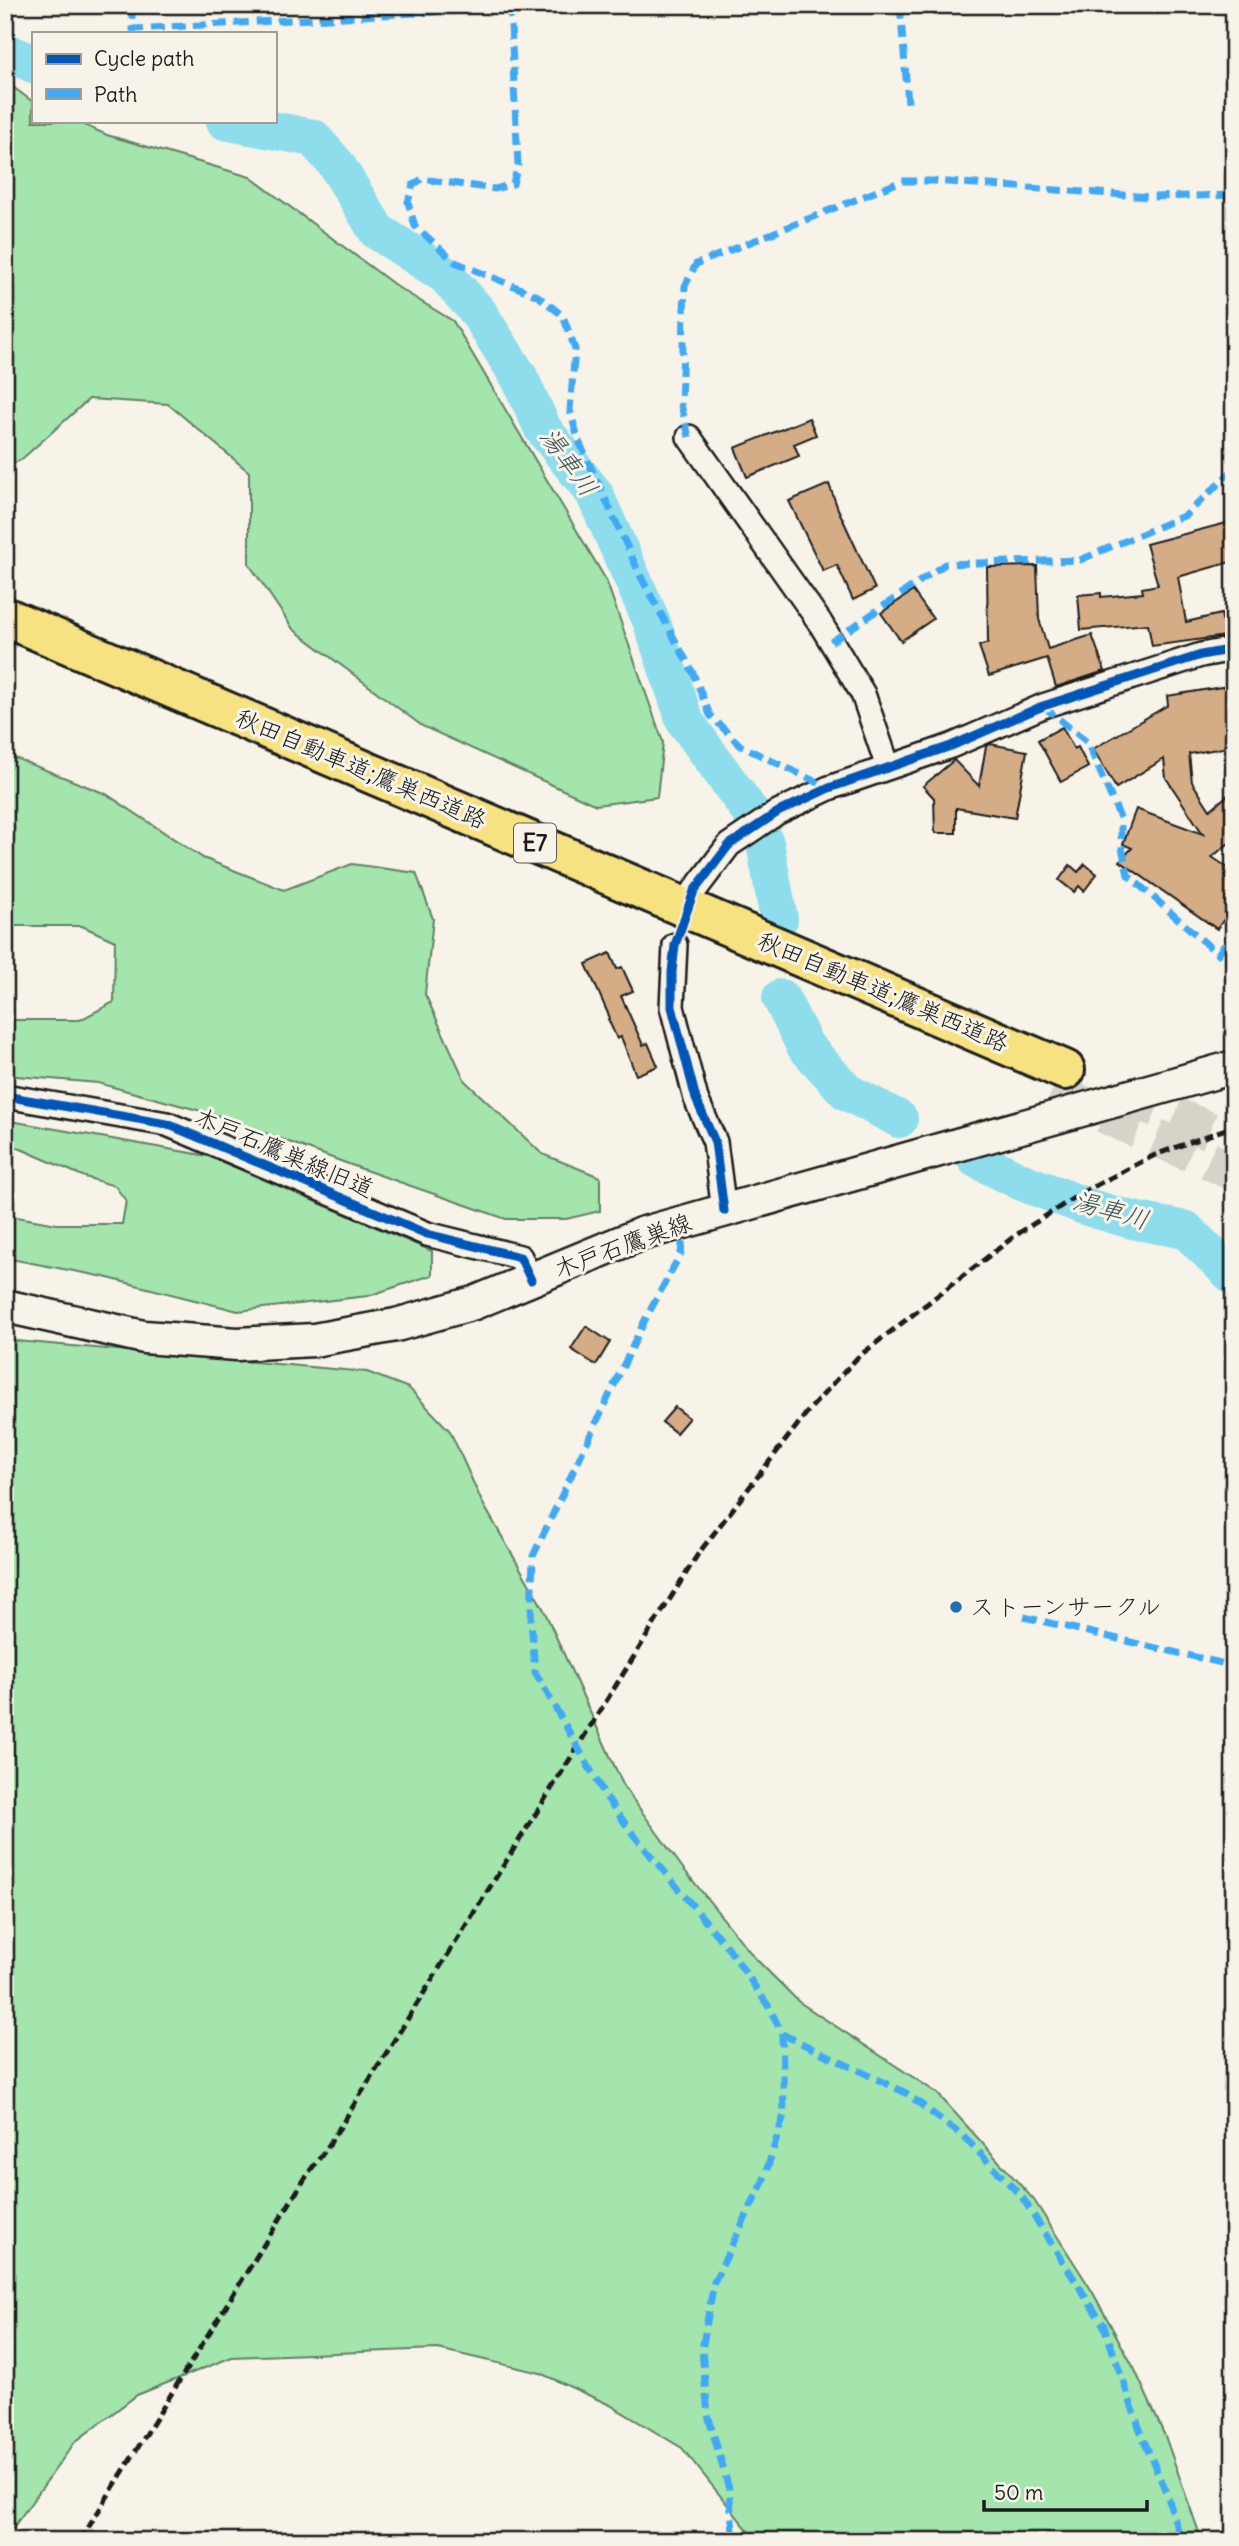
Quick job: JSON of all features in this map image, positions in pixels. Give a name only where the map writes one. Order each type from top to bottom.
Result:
[{"type":"highway","name":"秋田自動車道;鷹巣西道路","points":[[5,617],[1058,1081],[822,990],[5,642]]},
{"type":"main road","name":"木戸石鷹巣線","points":[[5,1306],[144,1337],[237,1343],[314,1340],[396,1325],[474,1303],[641,1234],[1234,1067]]},
{"type":"street","points":[[689,437],[819,621],[863,694],[888,767]]},
{"type":"street","points":[[694,891],[729,845],[778,812],[829,788],[951,746],[1042,706],[1200,654],[1234,649]]},
{"type":"street","points":[[675,946],[672,1007],[696,1099],[715,1142],[724,1211]]},
{"type":"street","name":"木戸石鷹巣線旧道","points":[[5,1096],[167,1124],[427,1234],[520,1257],[531,1280]]},
{"type":"green space","points":[[5,81],[32,101],[32,122],[77,122],[107,135],[250,177],[399,288],[453,321],[606,580],[663,742],[657,797],[596,805],[422,726],[293,629],[249,564],[249,472],[168,404],[89,399],[22,459],[5,468]]},
{"type":"green space","points":[[5,754],[106,794],[203,858],[284,890],[352,864],[416,873],[433,919],[425,994],[465,1081],[542,1154],[600,1177],[600,1211],[566,1219],[506,1219],[216,1115],[98,1083],[5,1075],[5,1020],[80,1020],[114,1002],[115,941],[82,926],[5,926]]},
{"type":"green space","points":[[5,1120],[208,1156],[432,1251],[432,1275],[368,1296],[238,1311],[100,1276],[5,1258],[5,1215],[57,1224],[122,1224],[126,1201],[115,1186],[85,1177],[5,1142]]},
{"type":"green space","points":[[5,1340],[367,1372],[409,1388],[450,1431],[482,1502],[543,1608],[624,1787],[682,1867],[754,1957],[799,2002],[937,2093],[1034,2200],[1092,2291],[1135,2370],[1165,2436],[1202,2541],[751,2541],[750,2533],[682,2448],[610,2405],[540,2373],[438,2349],[232,2357],[137,2395],[75,2442],[5,2539]]},
{"type":"building","points":[[809,418],[816,435],[794,444],[799,456],[747,477],[735,448]]},
{"type":"building","points":[[829,484],[875,589],[853,600],[837,565],[823,571],[789,501]]},
{"type":"building","points":[[1234,521],[1234,561],[1178,577],[1186,622],[1221,614],[1226,636],[1152,646],[1148,624],[1081,630],[1078,595],[1101,593],[1101,597],[1143,593],[1142,588],[1158,585],[1146,544]]},
{"type":"building","points":[[1037,566],[1039,619],[1048,649],[1092,635],[1105,671],[1056,687],[1047,658],[989,676],[979,646],[988,643],[987,567]]},
{"type":"building","points":[[913,591],[933,619],[901,641],[881,613]]},
{"type":"building","points":[[1234,685],[1234,746],[1189,754],[1192,782],[1210,810],[1234,790],[1234,839],[1212,857],[1234,872],[1234,905],[1217,929],[1120,861],[1132,848],[1123,844],[1136,809],[1203,834],[1166,778],[1164,759],[1116,788],[1093,749],[1168,705],[1167,696]]},
{"type":"building","points":[[1062,727],[1074,749],[1078,747],[1088,767],[1061,782],[1038,740]]},
{"type":"building","points":[[990,744],[1027,751],[1015,818],[956,808],[956,833],[935,833],[934,798],[923,786],[954,760],[979,786],[986,746]]},
{"type":"building","points":[[1085,864],[1097,874],[1084,891],[1079,886],[1074,892],[1059,880],[1070,865],[1078,872]]},
{"type":"building","points":[[610,953],[617,969],[622,967],[633,991],[621,996],[643,1045],[648,1043],[658,1066],[636,1075],[621,1037],[617,1039],[586,964]]},
{"type":"building","points":[[586,1326],[610,1342],[596,1365],[571,1349]]},
{"type":"building","points":[[675,1407],[689,1418],[676,1433],[662,1422]]},
{"type":"waterway","name":"湯車川","points":[[5,51],[32,64]]},
{"type":"waterway","name":"湯車川","points":[[230,122],[313,138],[336,164],[377,231],[445,275],[478,312],[519,377],[543,429],[594,493],[651,620],[685,721],[751,813],[765,843],[779,919]]},
{"type":"waterway","name":"湯車川","points":[[781,998],[805,1046],[847,1092],[899,1119]]},
{"type":"waterway","name":"湯車川","points":[[976,1159],[1022,1182],[1087,1207],[1132,1220],[1186,1230],[1234,1277]]},
{"type":"tunnel","points":[[1052,1091],[1234,1172]]},
{"type":"tunnel","points":[[1122,1094],[1234,1141]]},
{"type":"railway","points":[[80,2541],[698,1554],[809,1410],[858,1357],[1016,1235],[1083,1192],[1155,1155],[1234,1126]]},
{"type":"marked path","points":[[131,5],[133,29],[557,5]]},
{"type":"marked path","points":[[510,5],[518,165],[513,184],[495,189],[422,179],[413,185],[408,202],[415,226],[455,262],[538,296],[563,316],[575,349],[570,410],[578,439],[641,577],[693,673],[710,715],[741,746],[829,788]]},
{"type":"marked path","points":[[900,5],[908,103]]},
{"type":"marked path","points":[[689,437],[681,405],[685,286],[696,264],[902,181],[935,181],[1151,197],[1234,195]]},
{"type":"marked path","points":[[831,642],[945,564],[1080,560],[1186,515],[1234,469]]},
{"type":"marked path","points":[[1043,706],[1087,742],[1121,820],[1121,843],[1128,875],[1218,954],[1234,931]]},
{"type":"marked path","points":[[685,1221],[681,1253],[645,1320],[533,1556],[531,1620],[535,1672],[606,1797],[633,1834],[731,1952],[769,2007],[782,2034],[784,2115],[763,2182],[714,2282],[702,2350],[708,2415],[729,2489],[734,2541]]},
{"type":"marked path","points":[[1024,1617],[1234,1666]]},
{"type":"marked path","points":[[782,2034],[906,2093],[965,2138],[1022,2197],[1104,2326],[1144,2441],[1167,2494],[1181,2541]]},
{"type":"cycle path","points":[[724,1211],[715,1142],[696,1099],[672,1007],[672,972],[675,945],[694,891],[729,845],[778,812],[829,788],[951,746],[1043,706],[1201,655],[1234,649]]},
{"type":"cycle path","points":[[5,1096],[167,1124],[427,1234],[520,1257],[531,1280]]},
{"type":"place","name":"ストーンサークル","points":[[956,1607]]}]
